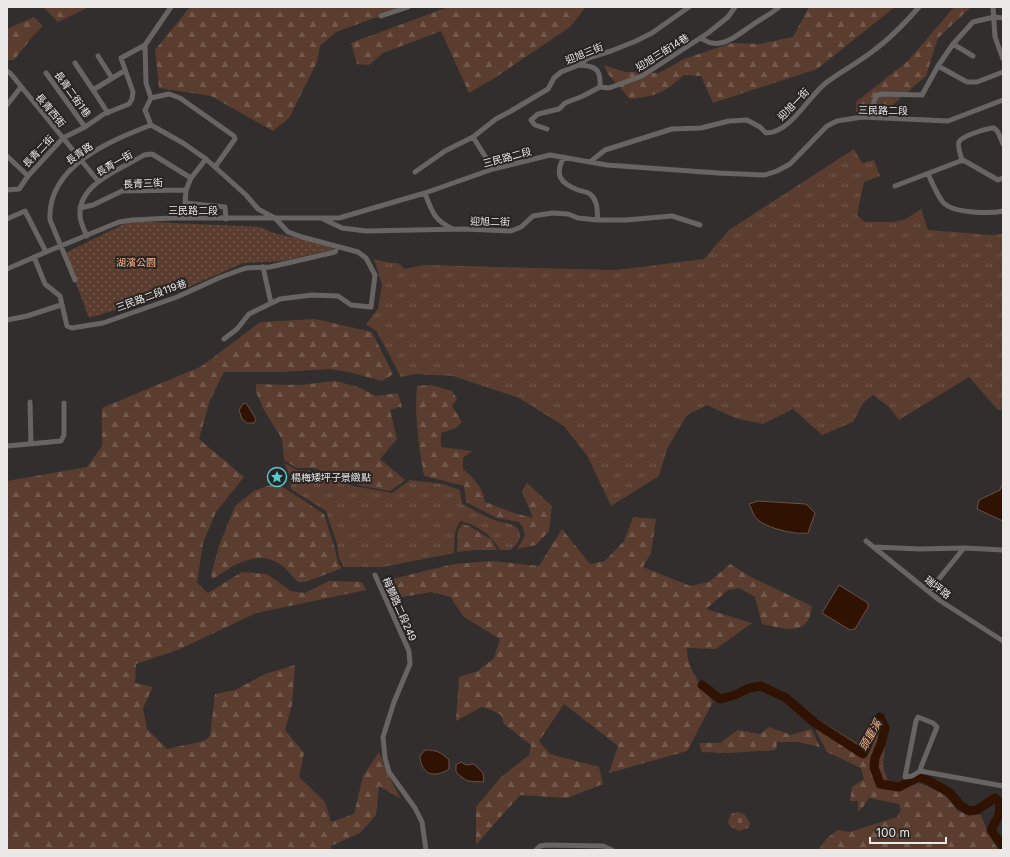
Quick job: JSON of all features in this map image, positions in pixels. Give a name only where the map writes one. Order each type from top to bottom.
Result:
[{"type":"street","points":[[93,90],[124,71],[121,58],[146,45],[171,7]]},
{"type":"street","points":[[381,16],[408,7]]},
{"type":"street","name":"迎旭三街","points":[[415,172],[445,151],[473,137],[496,119],[548,89],[554,78],[561,72],[579,65],[588,58],[611,51],[652,32],[689,7]]},
{"type":"street","name":"迎旭三街14巷","points":[[600,86],[609,88],[642,76],[700,38],[728,17],[735,7]]},
{"type":"street","points":[[700,38],[712,44],[724,42],[741,34],[751,26],[769,16],[779,7]]},
{"type":"street","name":"迎旭一街","points":[[590,162],[605,150],[672,129],[701,128],[729,121],[747,120],[760,127],[766,133],[773,133],[790,122],[826,83],[873,52],[900,29],[919,7]]},
{"type":"street","points":[[993,7],[994,37],[1003,59]]},
{"type":"street","points":[[873,108],[877,95],[922,96],[938,66],[953,44],[973,22],[994,17],[1003,18]]},
{"type":"street","points":[[953,44],[973,56]]},
{"type":"street","points":[[146,45],[146,83],[151,98],[146,110],[151,125],[206,159],[246,195],[258,210],[275,218],[288,232],[358,252],[366,258],[375,275],[371,307],[351,305],[338,296],[312,295],[294,296],[280,299],[249,314],[237,329],[224,339]]},
{"type":"street","points":[[98,56],[112,78]]},
{"type":"street","points":[[75,63],[108,113]]},
{"type":"street","points":[[547,129],[535,125],[531,120],[538,114],[559,109],[566,103],[600,86],[601,77],[596,69],[590,66],[579,65]]},
{"type":"street","points":[[938,66],[967,82],[977,82],[1003,72]]},
{"type":"street","name":"長青西街","points":[[7,71],[98,181]]},
{"type":"street","name":"長青二街","points":[[7,156],[28,176],[63,138],[108,113],[129,104],[132,99],[133,92],[124,71]]},
{"type":"street","name":"長青二街1巷","points":[[46,73],[85,127]]},
{"type":"street","points":[[7,105],[21,88]]},
{"type":"street","points":[[151,98],[169,94],[180,98],[234,136],[235,139],[215,167]]},
{"type":"street","name":"三民路二段","points":[[7,269],[119,222],[184,218],[339,218],[425,193],[493,169],[550,155],[608,165],[765,175],[790,164],[827,126],[837,121],[862,117],[948,121],[1003,100]]},
{"type":"street","name":"長青路","points":[[75,280],[50,220],[50,210],[53,196],[69,170],[80,160],[120,137],[151,125]]},
{"type":"street","points":[[962,161],[959,141],[970,135],[994,128],[998,132],[1003,144]]},
{"type":"street","points":[[473,137],[493,169]]},
{"type":"street","name":"長青一街","points":[[80,208],[86,195],[98,181],[144,155],[152,154],[191,178]]},
{"type":"street","points":[[564,157],[558,167],[559,174],[563,182],[569,187],[590,194],[596,202],[598,220]]},
{"type":"street","points":[[184,218],[186,190],[191,178],[206,159]]},
{"type":"street","points":[[895,186],[962,161],[998,180],[1003,178]]},
{"type":"street","points":[[928,174],[944,204],[955,210],[967,212],[1003,211]]},
{"type":"street","points":[[7,190],[19,189],[28,176]]},
{"type":"street","name":"長青三街","points":[[80,208],[93,205],[122,191],[186,190]]},
{"type":"street","points":[[425,193],[434,214],[441,223],[454,230]]},
{"type":"street","points":[[185,203],[225,206],[226,219]]},
{"type":"street","points":[[80,208],[80,217],[86,236]]},
{"type":"street","points":[[7,219],[25,211],[46,252]]},
{"type":"street","name":"迎旭二街","points":[[322,219],[342,228],[366,231],[512,231],[521,227],[533,216],[552,213],[568,214],[578,218],[598,220],[626,220],[672,216],[700,225]]},
{"type":"street","name":"三民路二段119巷","points":[[34,257],[45,284],[60,296],[67,326],[72,328],[103,322],[177,297],[221,277],[246,268],[270,267],[335,252],[337,246]]},
{"type":"street","points":[[263,268],[271,303]]},
{"type":"street","points":[[7,320],[27,316],[61,305]]},
{"type":"street","points":[[30,402],[30,444]]},
{"type":"street","points":[[7,446],[61,442],[64,435],[64,403]]},
{"type":"street","name":"瑞坪路","points":[[866,541],[939,600],[1003,641]]},
{"type":"street","points":[[874,547],[1003,550]]},
{"type":"street","points":[[929,591],[964,548]]},
{"type":"street","name":"梅獅路二段249","points":[[375,575],[409,651],[410,657],[410,664],[394,702],[383,737],[385,758],[389,772],[416,808],[422,822],[426,850]]},
{"type":"street","points":[[920,771],[920,767],[937,727],[933,723],[918,717],[905,777],[912,776],[920,771],[1003,786]]},
{"type":"street","points":[[536,850],[540,846],[547,844],[603,846],[612,850]]},
{"type":"green space","points":[[43,7],[89,7],[58,22]]},
{"type":"green space","points":[[190,7],[405,7],[336,32],[320,46],[317,62],[289,118],[273,131],[211,96],[159,88],[155,50]]},
{"type":"green space","points":[[448,7],[586,7],[570,27],[493,79],[469,93],[441,31],[383,53],[369,65],[357,64],[351,43]]},
{"type":"green space","points":[[809,7],[895,7],[817,69],[713,103],[701,76],[684,75],[660,93],[647,97],[630,99],[608,74],[604,65],[625,72],[659,73],[684,59],[732,43],[760,44],[793,37]]},
{"type":"green space","points":[[954,7],[971,7],[938,38],[926,76],[888,109],[856,112],[856,102],[909,60]]},
{"type":"green space","points":[[34,17],[43,26],[14,60],[7,60],[7,29]]},
{"type":"green space","points":[[854,149],[862,163],[874,160],[880,176],[864,182],[857,215],[865,222],[893,222],[906,219],[921,209],[928,230],[991,235],[1003,234],[1003,410],[998,410],[969,377],[899,420],[889,407],[873,395],[863,403],[853,422],[822,435],[793,409],[763,424],[735,418],[707,405],[687,415],[667,449],[659,476],[611,506],[588,457],[564,426],[519,398],[453,376],[415,374],[401,377],[377,332],[366,324],[378,309],[382,284],[374,259],[390,263],[398,263],[405,269],[424,265],[616,270],[704,259],[729,230]]},
{"type":"green space","name":"湖濱公園","points":[[130,221],[260,227],[274,233],[306,240],[335,249],[282,261],[243,263],[189,287],[89,318],[65,253]]},
{"type":"green space","points":[[315,319],[372,332],[393,374],[382,381],[349,372],[330,369],[282,372],[224,372],[210,400],[199,439],[244,477],[216,512],[203,543],[197,583],[208,593],[242,572],[267,574],[291,591],[305,593],[329,581],[362,582],[366,590],[256,613],[180,649],[136,664],[135,683],[153,687],[143,708],[147,729],[167,749],[204,741],[210,736],[215,694],[235,690],[265,674],[295,665],[292,705],[285,730],[304,753],[299,777],[325,802],[331,822],[354,814],[363,776],[379,752],[388,775],[401,799],[379,786],[376,815],[360,833],[331,846],[331,850],[7,850],[7,481],[87,467],[102,446],[102,408],[202,366],[260,322]]},
{"type":"green space","points":[[335,381],[358,387],[376,396],[398,393],[402,408],[399,407],[390,410],[397,439],[380,459],[405,480],[390,491],[362,486],[314,468],[297,468],[284,460],[282,439],[264,410],[256,392],[256,384],[300,385]]},
{"type":"green space","points":[[431,385],[452,391],[457,399],[452,406],[462,422],[456,428],[441,433],[441,447],[472,451],[463,458],[463,469],[480,487],[485,502],[514,513],[533,518],[522,491],[527,483],[552,506],[549,531],[536,545],[517,549],[525,536],[523,528],[519,522],[497,518],[466,502],[464,486],[424,476],[419,443],[416,397],[417,386]]},
{"type":"green space","points":[[284,463],[297,470],[314,471],[353,486],[392,493],[410,480],[443,484],[460,490],[462,504],[490,518],[516,527],[520,534],[520,539],[511,550],[500,550],[483,531],[473,525],[460,521],[455,532],[454,553],[383,567],[344,567],[339,558],[337,544],[326,511],[291,489],[290,476]]},
{"type":"green space","points":[[270,485],[283,487],[324,514],[338,563],[342,568],[306,582],[298,582],[280,564],[263,558],[254,558],[237,564],[213,579],[211,575],[219,546],[235,506],[254,491]]},
{"type":"green space","points":[[633,517],[656,519],[651,553],[643,567],[690,586],[709,582],[730,564],[751,577],[812,606],[808,620],[803,626],[792,629],[762,624],[755,597],[739,588],[728,590],[706,609],[752,623],[716,649],[687,648],[687,656],[692,670],[713,702],[687,751],[609,773],[618,746],[564,704],[539,741],[550,754],[599,767],[603,784],[567,798],[520,795],[476,845],[476,807],[501,777],[529,755],[531,745],[504,724],[501,715],[482,707],[456,721],[459,677],[478,671],[494,658],[500,639],[464,617],[450,597],[432,592],[402,597],[392,579],[454,564],[493,561],[539,566],[562,529],[590,564],[605,561],[624,541]]},
{"type":"green space","points":[[462,524],[469,526],[492,540],[497,550],[457,552],[458,531]]},
{"type":"green space","points":[[816,718],[857,743],[862,742],[878,727],[885,746],[883,767],[891,789],[901,789],[919,783],[943,793],[958,811],[969,815],[980,814],[998,850],[818,850],[827,838],[838,830],[850,832],[897,817],[901,810],[899,804],[869,798],[863,807],[858,811],[858,801],[850,801],[852,787],[864,779],[861,768],[827,752],[816,731]]},
{"type":"green space","points":[[769,727],[791,735],[811,729],[820,747],[798,742],[777,742],[776,750],[728,753],[702,752],[699,743],[720,743],[738,730],[760,734]]},
{"type":"green space","points":[[738,812],[745,815],[750,823],[748,828],[739,831],[730,826],[728,822],[731,814]]},
{"type":"shaded area","points":[[246,403],[256,419],[254,423],[247,423],[242,419],[239,410],[243,404]]},
{"type":"shaded area","points":[[1003,482],[1003,521],[977,509],[979,500],[1000,490]]},
{"type":"shaded area","points":[[758,501],[806,504],[815,513],[808,533],[796,533],[781,530],[761,522],[757,519],[749,504]]},
{"type":"shaded area","points":[[839,585],[868,603],[868,607],[855,629],[850,630],[822,613]]},
{"type":"shaded area","points":[[425,750],[432,750],[443,755],[449,760],[449,769],[438,774],[429,773],[426,771],[421,762],[420,756]]},
{"type":"shaded area","points":[[461,762],[466,765],[474,764],[483,773],[484,782],[468,781],[460,776],[456,772],[456,765]]},
{"type":"waterway","name":"頭重溪","points":[[702,685],[720,699],[735,695],[749,688],[761,686],[786,698],[815,723],[863,754],[880,717],[885,728],[881,744],[875,758],[874,767],[880,784],[899,787],[916,778],[924,778],[950,793],[960,805],[969,811],[977,810],[995,798],[1000,803],[999,815],[991,830],[1003,846]]},
{"type":"place","name":"楊梅矮坪子景緻點","points":[[277,477]]}]
